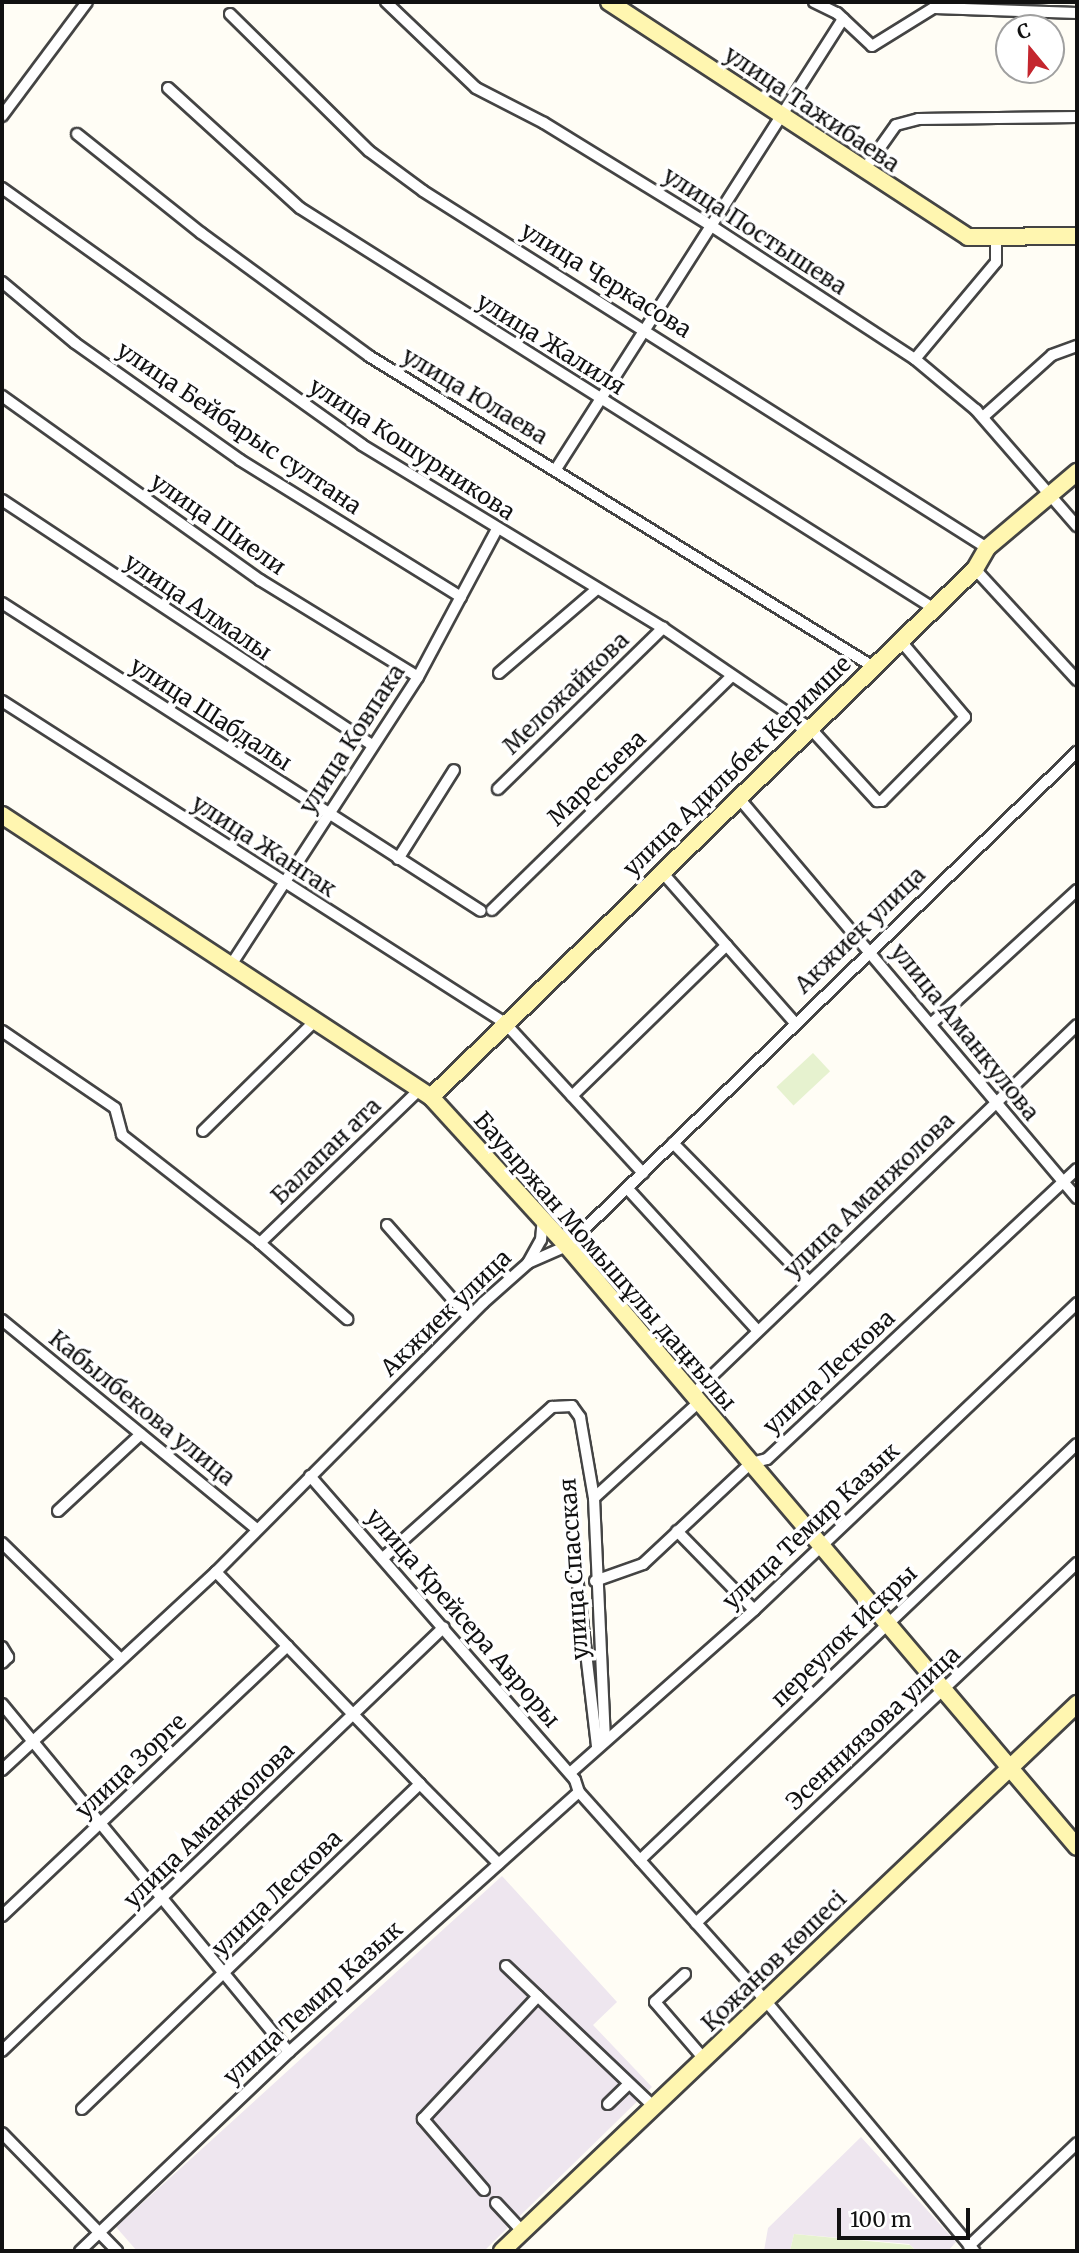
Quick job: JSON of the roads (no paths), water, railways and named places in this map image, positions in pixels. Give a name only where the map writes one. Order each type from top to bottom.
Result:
[{"type":"main road","name":"улица Тажибаева","points":[[609,2],[968,237],[996,239],[1077,236]]},
{"type":"main road","name":"улица Адильбек Керимше","points":[[426,1093],[505,1023],[811,729],[872,666],[975,569],[987,548],[1077,472]]},
{"type":"main road","name":"Бауыржан Момышұлы даңғылы","points":[[2,815],[426,1093],[567,1246],[694,1399],[1074,1838]]},
{"type":"main road","name":"Қожанов көшесі","points":[[502,2251],[1077,1704]]},
{"type":"street","points":[[2,116],[87,2]]},
{"type":"street","name":"улица Постышева","points":[[386,2],[475,88],[544,123],[710,225],[915,359],[983,417],[1077,526]]},
{"type":"street","points":[[814,2],[840,16],[872,46],[939,5],[1077,13]]},
{"type":"street","points":[[832,2],[840,16]]},
{"type":"street","name":"улица Черкасова","points":[[230,14],[369,151],[423,191],[645,328],[987,548]]},
{"type":"street","points":[[556,469],[840,16]]},
{"type":"street","name":"улица Жалиля","points":[[168,89],[300,208],[933,608]]},
{"type":"street","points":[[864,170],[896,125],[918,119],[1077,117]]},
{"type":"street","name":"улица Юлаева","points":[[77,134],[201,233],[369,356],[872,666]]},
{"type":"street","name":"улица Кошурникова","points":[[2,188],[243,363],[497,529],[663,628],[811,729],[882,801],[962,725],[965,717],[900,640]]},
{"type":"street","points":[[915,359],[996,262],[996,239]]},
{"type":"street","name":"улица Бейбарыс султана","points":[[2,282],[75,343],[240,460],[461,597]]},
{"type":"street","points":[[983,417],[1052,355],[1077,346]]},
{"type":"street","name":"улица Шиели","points":[[2,396],[260,580],[418,677]]},
{"type":"street","name":"улица Алмалы","points":[[2,500],[372,745]]},
{"type":"street","name":"улица Ковпака","points":[[231,965],[418,677],[497,529]]},
{"type":"street","points":[[975,569],[1077,680]]},
{"type":"street","points":[[499,673],[597,589]]},
{"type":"street","name":"улица Шабдалы","points":[[2,603],[327,815],[486,911]]},
{"type":"street","name":"Меложайкова","points":[[498,789],[663,628]]},
{"type":"street","name":"Маресьева","points":[[486,911],[732,676]]},
{"type":"street","name":"улица Жангак","points":[[2,701],[505,1023],[643,1173]]},
{"type":"street","name":"Акжиек улица","points":[[2,1770],[216,1572],[255,1528],[468,1317],[528,1263],[567,1246],[794,1023],[1077,752]]},
{"type":"street","points":[[398,859],[454,771]]},
{"type":"street","name":"улица Аманкулова","points":[[738,797],[932,1023],[995,1103],[1077,1198]]},
{"type":"street","points":[[661,871],[794,1023]]},
{"type":"street","points":[[932,1023],[1077,890]]},
{"type":"street","points":[[572,1096],[727,945]]},
{"type":"street","points":[[204,1131],[315,1021]]},
{"type":"street","name":"улица Аманжолова","points":[[594,1498],[694,1399],[757,1330],[1077,1025]]},
{"type":"street","points":[[2,1031],[115,1108],[122,1135],[260,1243],[347,1319]]},
{"type":"street","name":"Балапан ата","points":[[260,1243],[426,1093]]},
{"type":"street","points":[[673,1143],[809,1282]]},
{"type":"street","name":"улица Лескова","points":[[595,1581],[643,1564],[751,1463],[767,1459],[1077,1168]]},
{"type":"street","points":[[627,1188],[757,1330]]},
{"type":"street","points":[[528,1263],[541,1240],[543,1219]]},
{"type":"street","points":[[387,1225],[468,1317]]},
{"type":"street","name":"улица Темир Казык","points":[[570,1773],[754,1610],[1077,1303]]},
{"type":"street","name":"Кабылбекова улица","points":[[4,1327],[141,1434],[255,1528]]},
{"type":"street","name":"улица Спасская","points":[[383,1558],[551,1407],[566,1403],[580,1417],[594,1498],[601,1743]]},
{"type":"street","points":[[58,1511],[141,1434]]},
{"type":"street","name":"переулок Искры","points":[[640,1860],[1077,1444]]},
{"type":"street","name":"улица Крейсера Авроры","points":[[310,1476],[570,1773],[579,1792],[765,2000]]},
{"type":"street","points":[[677,1531],[754,1610]]},
{"type":"street","points":[[2,1543],[120,1658]]},
{"type":"street","points":[[575,1559],[601,1743]]},
{"type":"street","name":"Эсенниязова улица","points":[[696,1923],[1077,1563]]},
{"type":"street","points":[[216,1572],[499,1864]]},
{"type":"street","name":"улица Аманжолова","points":[[2,2051],[444,1627]]},
{"type":"street","name":"улица Зорге","points":[[2,1916],[288,1646]]},
{"type":"street","points":[[2,1647],[8,1657],[2,1663]]},
{"type":"street","points":[[2,1704],[289,2052]]},
{"type":"street","name":"улица Лескова","points":[[82,2109],[420,1784]]},
{"type":"street","name":"улица Темир Казык","points":[[80,2251],[289,2052],[579,1792]]},
{"type":"street","points":[[506,1966],[654,2107]]},
{"type":"street","points":[[685,1974],[655,2002],[704,2059]]},
{"type":"street","points":[[484,2190],[423,2119],[538,1996]]},
{"type":"street","points":[[765,2000],[972,2249],[1077,2143]]},
{"type":"street","points":[[608,2104],[629,2084]]},
{"type":"street","points":[[2,2133],[117,2251]]},
{"type":"street","points":[[496,2203],[523,2232]]}]
